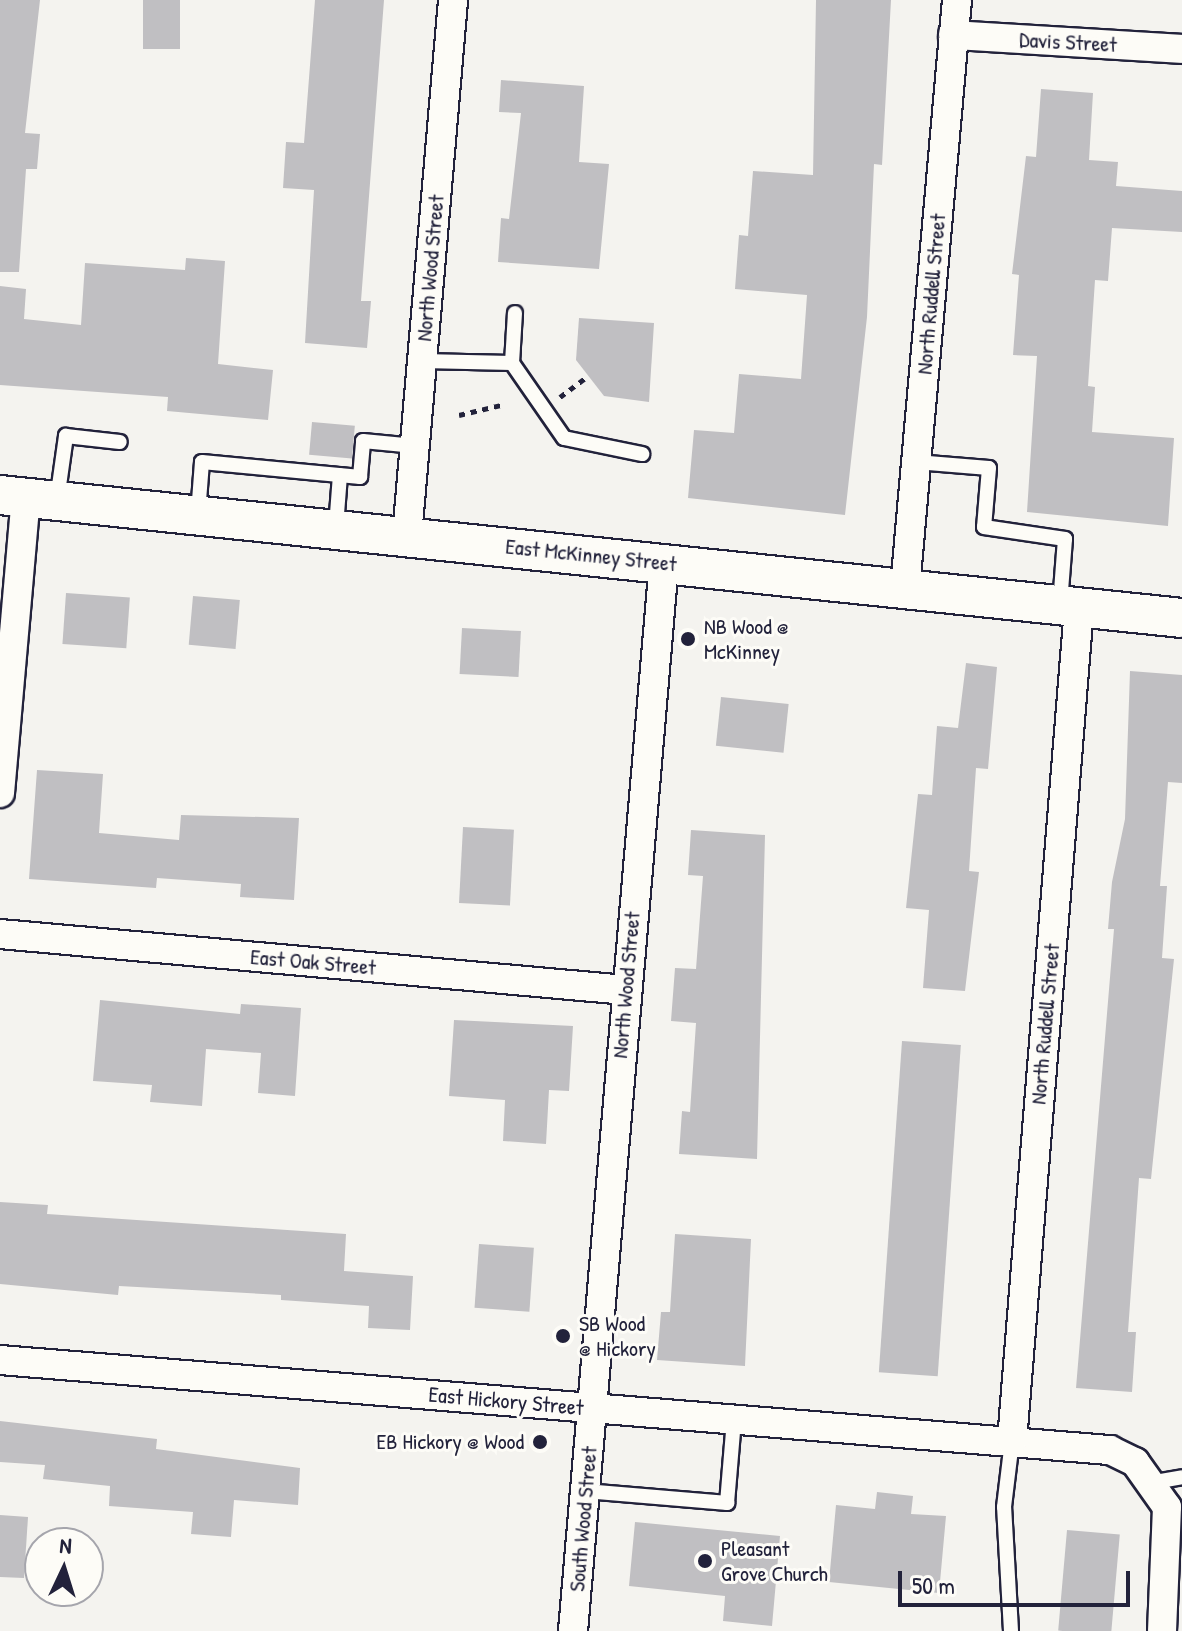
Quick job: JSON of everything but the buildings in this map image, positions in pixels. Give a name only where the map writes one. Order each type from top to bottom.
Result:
[{"type":"main road","name":"East McKinney Street","points":[[28,497],[1182,618]]},
{"type":"street","name":"North Wood Street","points":[[407,536],[453,0]]},
{"type":"street","name":"North Ruddell Street","points":[[905,588],[957,0]]},
{"type":"street","name":"Davis Street","points":[[953,35],[1182,49]]},
{"type":"street","points":[[0,793],[28,497]]},
{"type":"street","name":"North Wood Street","points":[[592,1407],[664,563]]},
{"type":"street","name":"North Ruddell Street","points":[[1012,1441],[1069,607]]},
{"type":"street","name":"East Oak Street","points":[[0,934],[626,990]]},
{"type":"street","name":"East Hickory Street","points":[[0,1360],[1110,1450],[1168,1480]]},
{"type":"street","name":"South Wood Street","points":[[573,1631],[592,1407]]},
{"type":"street","points":[[1162,1631],[1171,1534],[1168,1480]]},
{"type":"lane","points":[[515,313],[512,363],[564,438],[642,454]]},
{"type":"lane","points":[[422,361],[512,363]]},
{"type":"lane","points":[[28,497],[66,436],[120,442]]},
{"type":"lane","points":[[198,514],[202,462],[360,477],[363,441],[415,446]]},
{"type":"lane","points":[[916,462],[989,468],[984,527],[1065,539],[1069,607]]},
{"type":"lane","points":[[336,528],[340,475]]},
{"type":"lane","points":[[585,1491],[727,1503],[734,1419]]},
{"type":"lane","points":[[1011,1631],[1004,1507],[1012,1441]]},
{"type":"path","points":[[556,400],[588,376]]},
{"type":"path","points":[[459,415],[505,404]]},
{"type":"place","name":"NB Wood @ McKinney","points":[[688,639]]},
{"type":"place","name":"SB Wood @ Hickory","points":[[563,1336]]},
{"type":"place","name":"EB Hickory @ Wood","points":[[540,1442]]},
{"type":"place","name":"Pleasant Grove Church","points":[[705,1561]]}]
